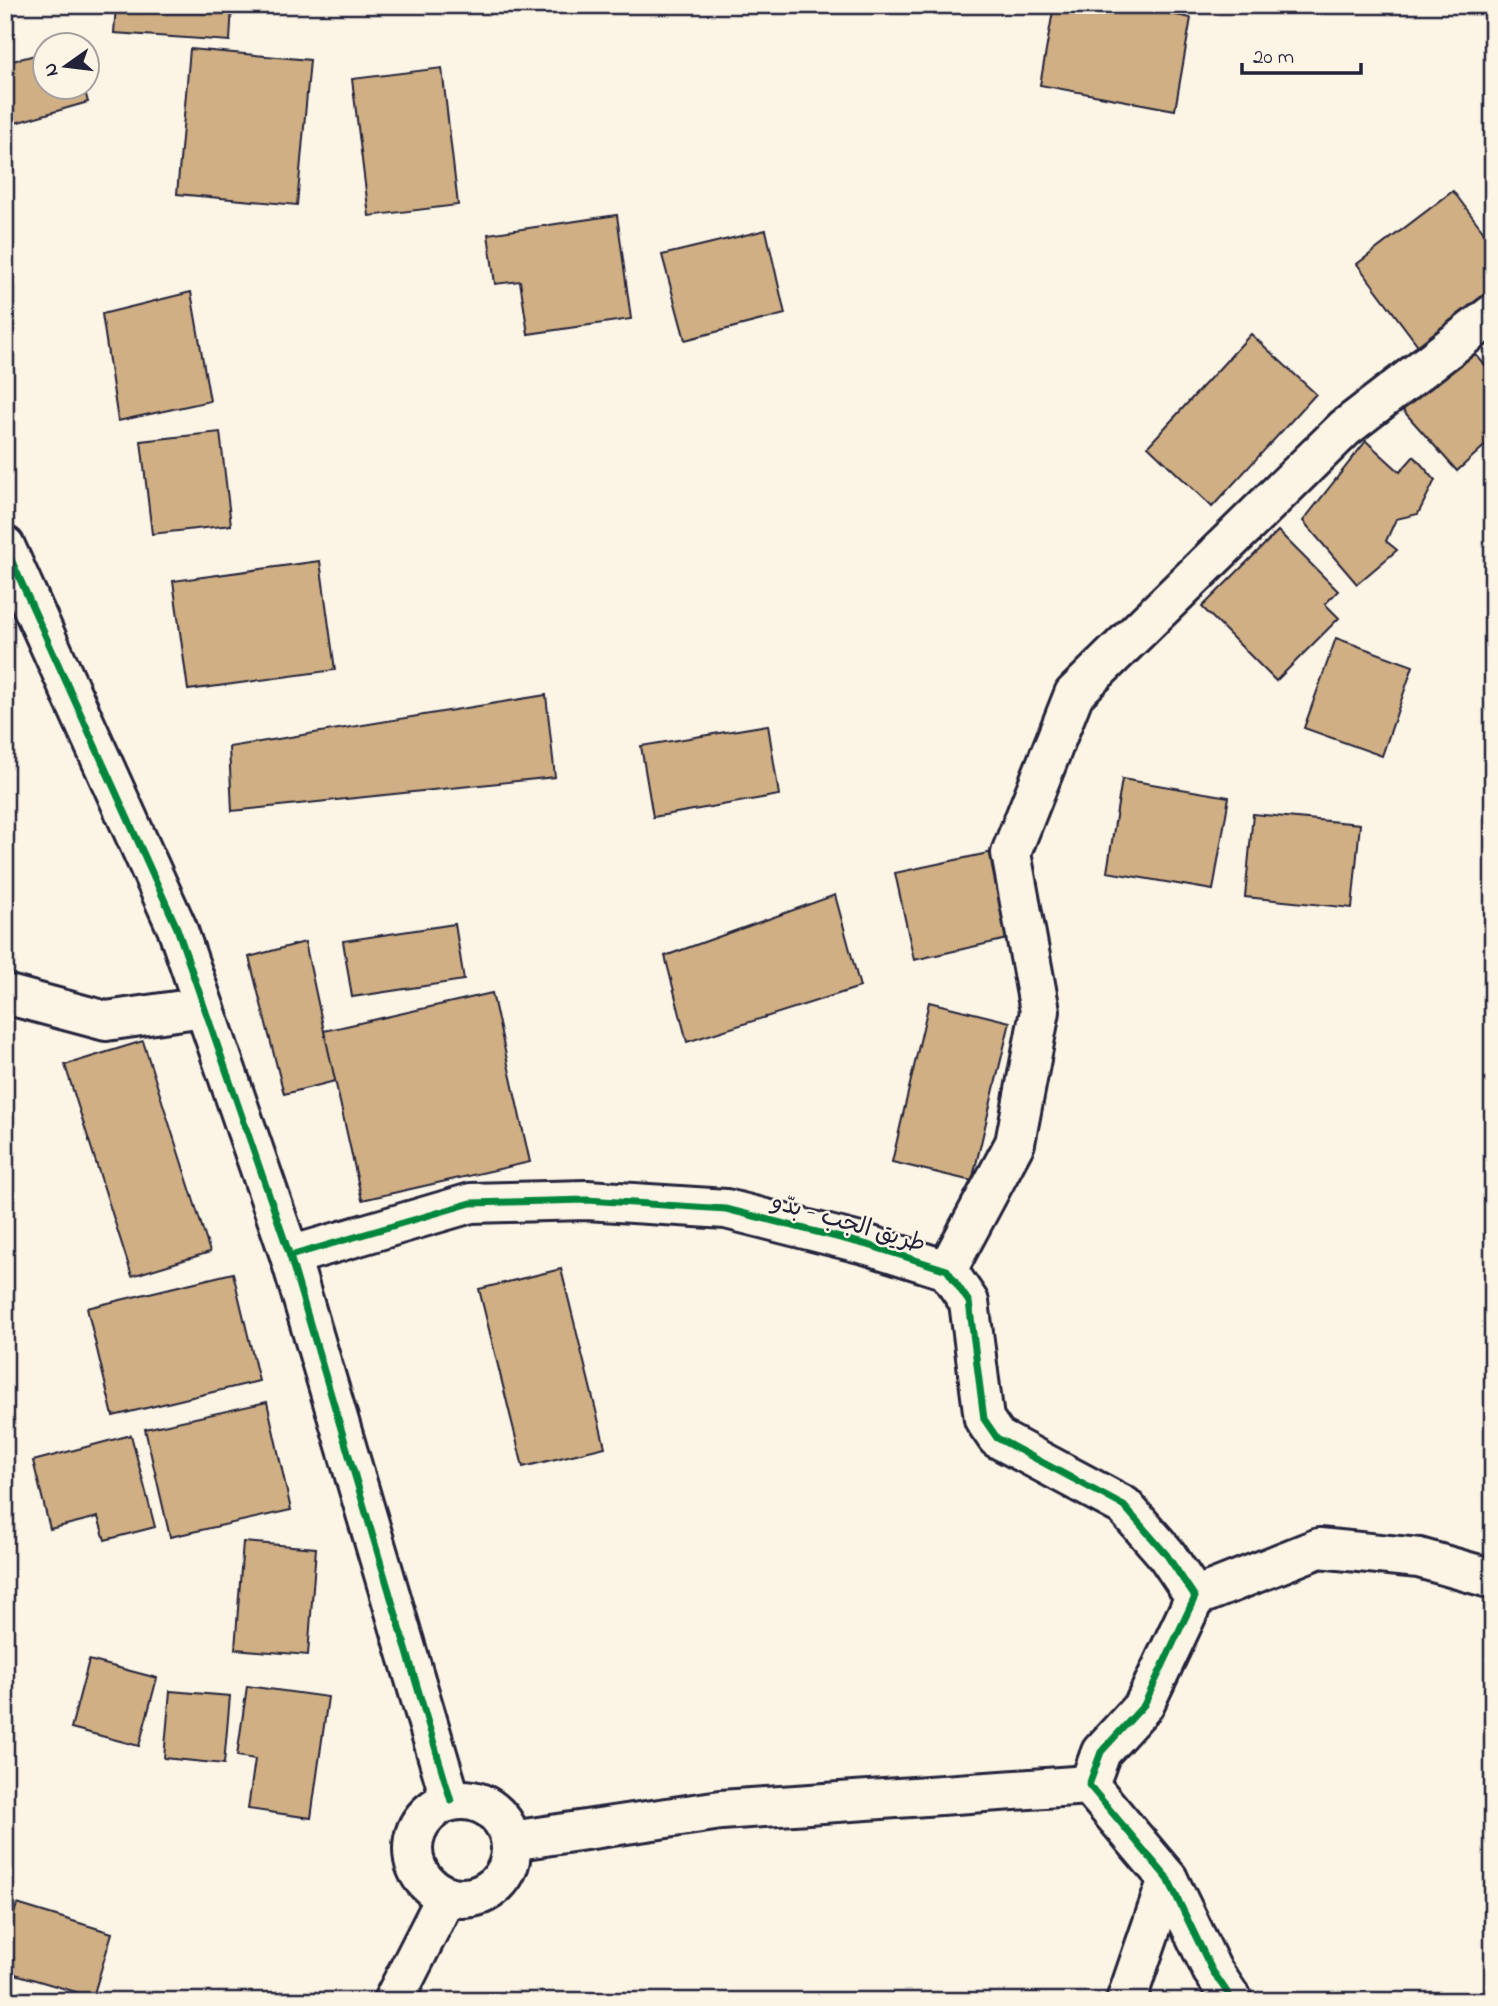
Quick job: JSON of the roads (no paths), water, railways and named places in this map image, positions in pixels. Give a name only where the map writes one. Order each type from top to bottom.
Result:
[{"type":"street","points":[[947,1270],[1015,1143],[1040,1011],[1011,853],[1074,694],[1345,428],[1493,314]]},
{"type":"street","points":[[5,547],[177,928],[290,1256],[451,1801]]},
{"type":"street","points":[[5,994],[106,1021],[204,1007]]},
{"type":"street","name":"طريق الجب - بدّو","points":[[290,1256],[471,1203],[587,1200],[726,1209],[868,1245],[947,1270],[969,1302],[984,1419],[997,1438],[1124,1506],[1166,1554],[1195,1597]]},
{"type":"street","points":[[1088,1785],[1101,1752],[1144,1705],[1195,1597],[1319,1548],[1419,1558],[1493,1580]]},
{"type":"street","points":[[512,1841],[721,1810],[1088,1785]]},
{"type":"street","points":[[1088,1785],[1168,1879],[1212,1970],[1233,2001]]},
{"type":"street","points":[[451,1801],[482,1803],[495,1812],[506,1825],[512,1841],[506,1874],[495,1888],[463,1899],[446,1897],[431,1888],[420,1875],[413,1845],[416,1830],[425,1816],[451,1801]]},
{"type":"street","points":[[1126,2001],[1168,1879]]},
{"type":"street","points":[[393,2001],[446,1897]]}]
